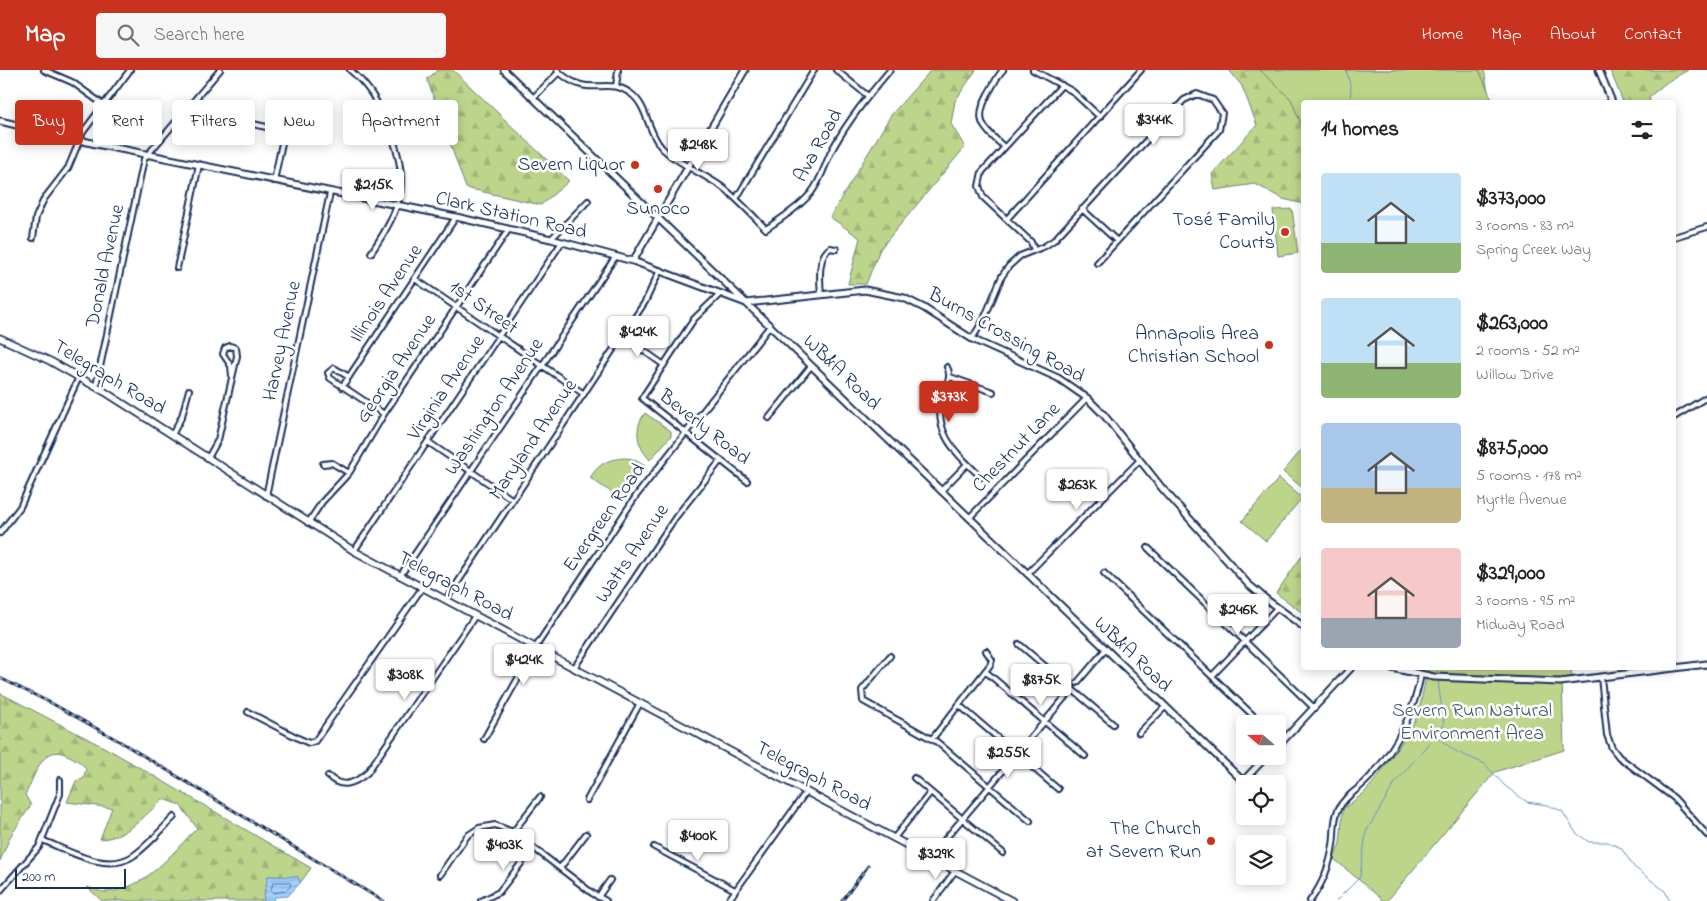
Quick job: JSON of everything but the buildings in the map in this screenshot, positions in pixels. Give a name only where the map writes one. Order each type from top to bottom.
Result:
[{"type":"main road","name":"Telegraph Road","points":[[0,338],[96,386],[354,551],[1012,901]]},
{"type":"street","points":[[44,70],[62,76],[98,100]]},
{"type":"street","points":[[62,76],[64,70]]},
{"type":"street","points":[[107,100],[130,70]]},
{"type":"street","name":"Donald Avenue","points":[[96,386],[144,159],[220,70]]},
{"type":"street","points":[[350,70],[366,84],[375,96],[398,150],[402,170],[393,220],[371,253]]},
{"type":"street","name":"WB&A Road","points":[[504,70],[1236,775]]},
{"type":"street","points":[[616,87],[618,70]]},
{"type":"street","points":[[633,261],[745,70]]},
{"type":"street","points":[[533,98],[559,71],[570,82],[580,86],[616,87],[634,96],[659,144],[668,154],[722,187],[736,199],[814,70]]},
{"type":"street","points":[[836,70],[868,96]]},
{"type":"street","name":"Ava Road","points":[[736,199],[766,229],[800,205],[821,179],[833,148],[851,117],[890,70]]},
{"type":"street","points":[[1003,70],[983,104],[980,116],[983,127],[1004,147]]},
{"type":"street","points":[[1033,70],[1072,91],[1100,116]]},
{"type":"street","points":[[1007,219],[1141,70]]},
{"type":"street","points":[[1599,70],[1611,100]]},
{"type":"street","points":[[1034,250],[1031,242],[983,197],[979,186],[982,172],[1062,85]]},
{"type":"street","points":[[972,339],[984,319],[1005,271],[1020,256],[1049,244],[1184,100],[1197,94],[1213,100],[1222,113],[1219,130],[1097,263]]},
{"type":"street","points":[[83,134],[93,120]]},
{"type":"street","name":"Clark Station Road","points":[[0,122],[15,125]]},
{"type":"street","name":"Clark Station Road","points":[[83,141],[330,193],[456,217],[551,239],[633,261],[746,303]]},
{"type":"street","points":[[33,238],[36,218],[41,204],[68,168],[77,145]]},
{"type":"street","points":[[274,181],[281,145]]},
{"type":"street","points":[[177,268],[198,165]]},
{"type":"street","name":"Harvey Avenue","points":[[266,496],[330,193]]},
{"type":"street","points":[[551,239],[588,201]]},
{"type":"street","points":[[1082,209],[1117,241]]},
{"type":"street","name":"Illinois Avenue","points":[[342,386],[456,217]]},
{"type":"street","points":[[1676,236],[1707,227]]},
{"type":"street","name":"Georgia Avenue","points":[[308,523],[322,502],[349,473],[384,414],[509,229]]},
{"type":"street","name":"Virginia Avenue","points":[[354,551],[562,242]]},
{"type":"street","points":[[821,295],[819,273],[825,254],[830,248],[836,249]]},
{"type":"street","name":"Washington Avenue","points":[[400,576],[616,256]]},
{"type":"street","name":"Maryland Avenue","points":[[446,600],[651,293],[660,270]]},
{"type":"street","name":"1st Street","points":[[415,279],[499,338],[584,394]]},
{"type":"street","name":"Burns Crossing Road","points":[[746,303],[865,290],[897,296],[918,304],[972,339],[1058,378],[1087,398],[1109,421],[1140,460],[1248,584],[1301,625]]},
{"type":"street","points":[[623,336],[664,365],[699,313],[720,294]]},
{"type":"street","name":"Evergreen Road","points":[[484,739],[535,648],[636,496],[770,326]]},
{"type":"street","points":[[208,458],[218,440],[238,353],[236,348],[230,346],[225,348],[223,354],[230,366],[232,376]]},
{"type":"street","name":"Beverly Road","points":[[664,365],[642,398],[747,481]]},
{"type":"street","points":[[769,418],[812,366]]},
{"type":"street","points":[[947,367],[950,377],[942,396],[939,413],[940,423],[949,446],[981,477]]},
{"type":"street","points":[[349,377],[334,368],[328,371],[330,378],[384,414]]},
{"type":"street","points":[[0,533],[20,507],[79,377]]},
{"type":"street","points":[[950,377],[993,392]]},
{"type":"street","points":[[172,435],[182,416],[189,390]]},
{"type":"street","points":[[1676,416],[1707,397]]},
{"type":"street","name":"Chestnut Lane","points":[[969,518],[1087,398]]},
{"type":"street","points":[[428,442],[513,500]]},
{"type":"street","name":"Watts Avenue","points":[[574,668],[675,518],[721,460]]},
{"type":"street","points":[[1027,574],[1140,460]]},
{"type":"street","points":[[323,464],[332,464],[349,473]]},
{"type":"street","points":[[941,491],[967,464]]},
{"type":"street","points":[[1148,548],[1314,708]]},
{"type":"street","points":[[1104,572],[1253,715]]},
{"type":"street","points":[[248,712],[305,741],[316,741],[422,588]]},
{"type":"street","points":[[1212,676],[1277,608]]},
{"type":"street","points":[[328,776],[335,782],[344,784],[356,781],[367,773],[475,616]]},
{"type":"street","points":[[1019,644],[1113,724]]},
{"type":"street","points":[[1077,683],[1105,650]]},
{"type":"street","points":[[932,739],[992,661],[986,651]]},
{"type":"street","points":[[890,656],[864,688],[862,700],[866,704],[932,739],[1030,821]]},
{"type":"street","points":[[1676,666],[1707,664]]},
{"type":"street","points":[[1286,735],[1350,670]]},
{"type":"street","points":[[1400,670],[1421,675],[1553,682],[1601,677],[1630,670]]},
{"type":"street","points":[[985,671],[1085,756]]},
{"type":"street","points":[[1310,901],[1320,884],[1332,852],[1337,811],[1346,798],[1371,776],[1400,736],[1412,712],[1421,675]]},
{"type":"street","points":[[1601,677],[1607,735],[1612,748],[1619,757],[1674,798],[1707,836]]},
{"type":"street","points":[[930,857],[1072,689]]},
{"type":"street","points":[[587,800],[640,703]]},
{"type":"street","points":[[959,705],[1058,789]]},
{"type":"street","points":[[1139,733],[1165,708]]},
{"type":"street","points":[[1251,775],[1259,765]]},
{"type":"street","points":[[914,778],[1003,853]]},
{"type":"street","points":[[0,891],[30,859],[42,840],[60,794],[60,780]]},
{"type":"street","points":[[728,901],[806,792]]},
{"type":"street","points":[[894,838],[930,792]]},
{"type":"street","points":[[513,832],[540,797]]},
{"type":"street","points":[[42,840],[96,861],[116,863],[134,856],[174,817]]},
{"type":"street","points":[[440,875],[464,840],[473,831],[495,825],[513,832],[598,897],[606,901]]},
{"type":"street","points":[[560,868],[586,834]]},
{"type":"street","points":[[481,901],[499,892],[533,848]]},
{"type":"street","points":[[654,848],[735,890]]},
{"type":"street","points":[[932,901],[955,871]]},
{"type":"street","points":[[598,897],[610,880]]},
{"type":"green space","points":[[438,70],[453,70],[569,181],[541,205],[466,188],[451,145],[458,145],[458,100],[435,100],[427,79]]},
{"type":"green space","points":[[931,70],[976,70],[955,101],[951,124],[965,147],[880,249],[866,284],[848,284],[860,238],[830,217],[891,115]]},
{"type":"green space","points":[[1229,70],[1484,70],[1490,100],[1301,100],[1301,203],[1283,199],[1255,184],[1215,190],[1212,174],[1257,125],[1242,86]]},
{"type":"green space","points":[[1260,70],[1479,70],[1492,100],[1301,100],[1301,124],[1291,99]]},
{"type":"green space","points":[[1610,70],[1688,70],[1667,82],[1649,97],[1650,100],[1622,100]]},
{"type":"green space","name":"Tosé Family Courts","points":[[1292,209],[1298,253],[1278,256],[1273,210]]},
{"type":"green space","points":[[645,413],[671,431],[671,436],[650,460],[642,449],[638,437],[639,425]]},
{"type":"green space","points":[[1301,451],[1301,487],[1283,472]]},
{"type":"green space","points":[[614,459],[633,459],[645,466],[625,497],[620,498],[590,478],[601,465]]},
{"type":"green space","points":[[1279,478],[1301,497],[1266,541],[1242,521]]},
{"type":"green space","points":[[1301,557],[1301,612],[1276,593]]},
{"type":"green space","name":"Severn Run Natural Environment Area","points":[[1417,670],[1571,670],[1572,678],[1562,678],[1564,750],[1495,772],[1387,901],[1384,901],[1334,859],[1340,843],[1343,809],[1364,793],[1377,778],[1418,715],[1427,673],[1418,672]]},
{"type":"green space","points":[[0,693],[113,752],[311,868],[300,883],[298,877],[268,876],[263,901],[102,901],[87,887],[106,892],[120,890],[133,885],[157,869],[197,828],[180,805],[163,799],[127,830],[110,838],[100,839],[112,808],[67,802],[76,781],[83,779],[86,769],[75,759],[58,752],[45,758],[40,764],[25,795],[31,805],[10,837],[0,861]]},
{"type":"water","points":[[268,876],[298,877],[300,883],[288,896],[275,897],[273,901],[263,901]]},
{"type":"waterway","points":[[1346,70],[1351,88],[1350,100]]},
{"type":"waterway","points":[[1336,901],[1360,877],[1366,832],[1395,783],[1444,725],[1438,681]]},
{"type":"waterway","points":[[1435,736],[1457,752],[1485,764],[1505,786],[1527,802],[1547,805],[1562,811],[1576,833],[1589,842],[1608,842],[1621,848],[1634,867],[1665,891],[1670,901]]},
{"type":"railway","points":[[0,678],[53,704],[119,741],[383,901]]},
{"type":"railway","points":[[842,901],[868,866]]},
{"type":"place","name":"Severn Liquor","points":[[635,165]]},
{"type":"place","name":"Sunoco","points":[[658,189]]},
{"type":"place","name":"Tosé Family Courts","points":[[1285,232]]},
{"type":"place","name":"Annapolis Area Christian School","points":[[1269,345]]},
{"type":"place","name":"The Church at Severn Run","points":[[1211,841]]}]
